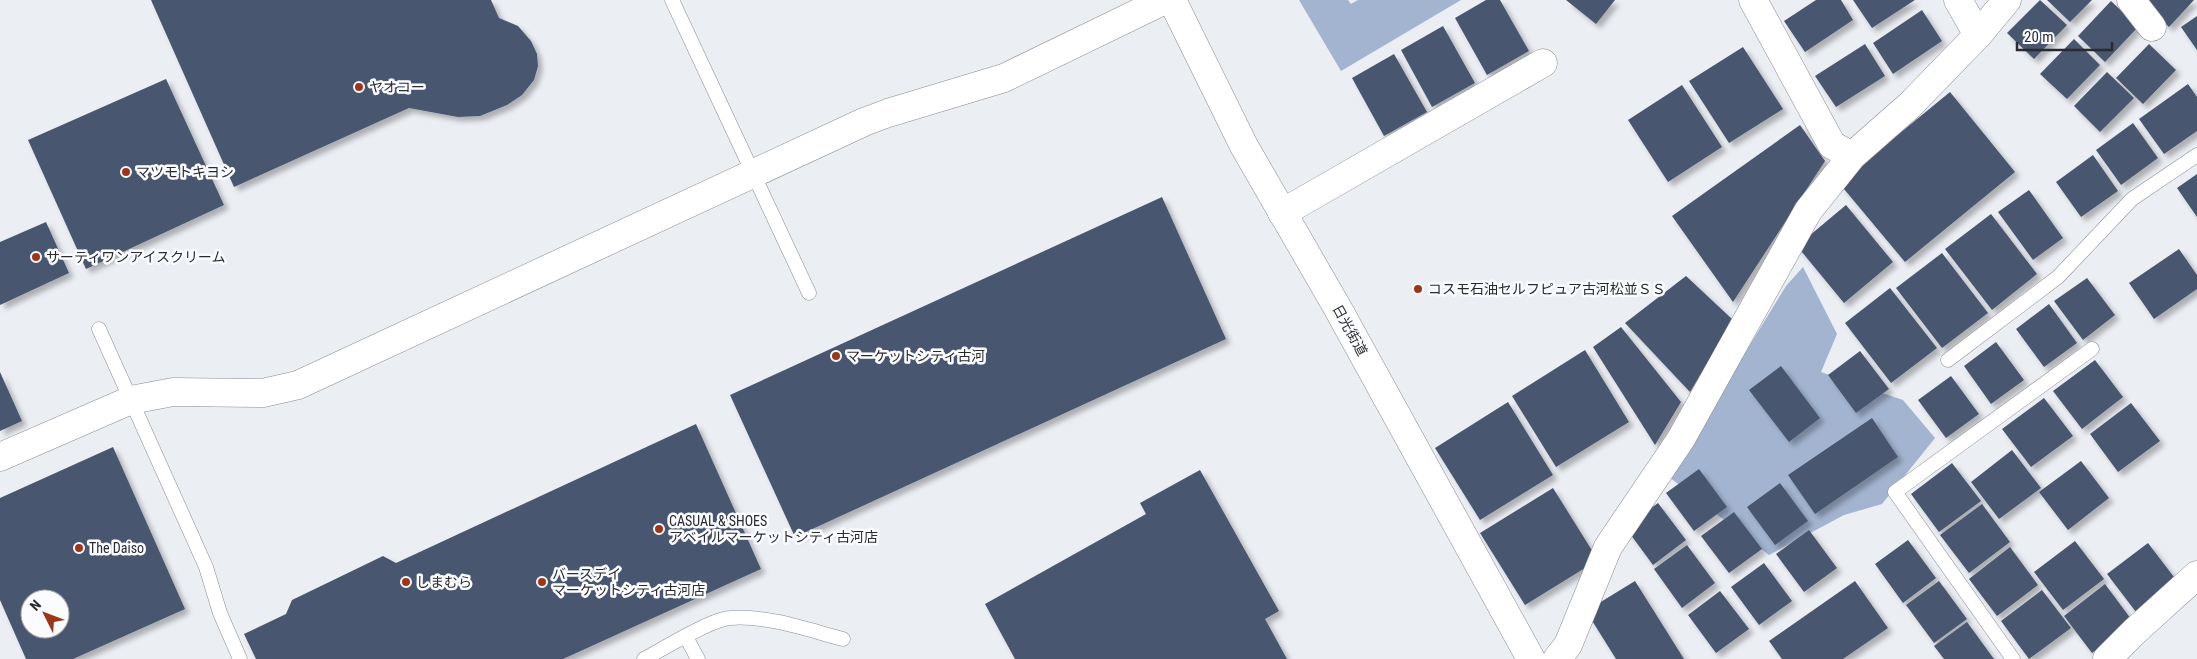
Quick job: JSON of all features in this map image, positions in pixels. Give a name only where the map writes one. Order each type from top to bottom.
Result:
[{"type":"street","points":[[0,457],[131,400],[173,392],[263,393],[298,385],[888,113],[1004,78],[1165,0]]},
{"type":"street","name":"日光街道","points":[[1172,0],[1244,146],[1337,306],[1531,659]]},
{"type":"street","points":[[1753,0],[1832,145],[1852,156]]},
{"type":"street","points":[[1958,0],[1978,35]]},
{"type":"street","points":[[1558,659],[1568,645],[1608,548],[1681,439],[1808,211],[1852,156],[1910,104],[1978,35],[2007,0]]},
{"type":"street","points":[[2131,0],[2152,27]]},
{"type":"street","points":[[1282,213],[1543,63]]},
{"type":"street","points":[[2108,659],[2134,631],[2197,574]]},
{"type":"lane","points":[[672,0],[809,293]]},
{"type":"lane","points":[[1948,360],[2058,277],[2132,199],[2197,155]]},
{"type":"lane","points":[[99,328],[206,567],[220,613],[240,659]]},
{"type":"lane","points":[[2013,659],[1895,492],[2092,349]]},
{"type":"lane","points":[[644,659],[708,625],[729,618],[767,620],[844,639]]},
{"type":"lane","points":[[686,637],[698,659]]},
{"type":"shaded area","points":[[1299,0],[1348,0],[1351,4],[1358,0],[1461,0],[1341,71]]},
{"type":"shaded area","points":[[1803,267],[1837,334],[1821,372],[1903,400],[1935,438],[1882,504],[1844,515],[1769,555],[1669,477],[1786,286]]},
{"type":"building","name":"ヤオコー","points":[[151,0],[491,0],[499,18],[518,26],[531,41],[537,54],[538,66],[534,80],[522,95],[507,105],[480,116],[458,117],[409,108],[234,187]]},
{"type":"building","points":[[1486,0],[1500,0],[1529,51],[1487,75],[1455,18]]},
{"type":"building","points":[[1566,0],[1615,0],[1596,24]]},
{"type":"building","points":[[1816,0],[1841,0],[1853,20],[1805,52],[1784,21]]},
{"type":"building","points":[[1853,0],[1915,0],[1872,28]]},
{"type":"building","points":[[2040,0],[2067,25],[2034,59],[2007,33]]},
{"type":"building","points":[[2047,0],[2092,0],[2070,22]]},
{"type":"building","points":[[2141,0],[2194,0],[2169,27]]},
{"type":"building","points":[[2111,1],[2138,27],[2105,62],[2078,36]]},
{"type":"building","points":[[1922,10],[1942,41],[1893,74],[1873,43]]},
{"type":"building","points":[[2197,16],[2197,50],[2181,27]]},
{"type":"building","points":[[1443,26],[1475,83],[1432,107],[1401,50]]},
{"type":"building","points":[[2074,39],[2100,65],[2067,99],[2040,74]]},
{"type":"building","points":[[1865,44],[1885,76],[1836,107],[1815,76]]},
{"type":"building","points":[[2149,44],[2176,70],[2143,104],[2116,78]]},
{"type":"building","points":[[1743,47],[1783,109],[1729,143],[1689,81]]},
{"type":"building","points":[[1394,54],[1427,112],[1384,136],[1352,78]]},
{"type":"building","points":[[2107,72],[2134,98],[2100,132],[2074,106]]},
{"type":"building","name":"マツモトキヨシ","points":[[166,79],[224,205],[86,269],[28,140]]},
{"type":"building","points":[[2188,84],[2197,97],[2197,131],[2164,154],[2139,119]]},
{"type":"building","points":[[1682,85],[1722,147],[1668,182],[1628,120]]},
{"type":"building","points":[[1950,92],[2015,172],[1905,262],[1839,183]]},
{"type":"building","points":[[2133,123],[2158,158],[2121,185],[2096,150]]},
{"type":"building","points":[[1800,125],[1825,161],[1733,302],[1672,216]]},
{"type":"building","points":[[2093,155],[2118,191],[2081,217],[2056,182]]},
{"type":"building","points":[[2197,174],[2197,217],[2177,188]]},
{"type":"building","points":[[2029,190],[2063,238],[2033,260],[1998,212]]},
{"type":"building","points":[[1162,197],[1226,339],[795,537],[730,395]]},
{"type":"building","points":[[1846,205],[1893,262],[1844,303],[1797,246]]},
{"type":"building","points":[[1991,214],[2037,274],[1992,310],[1945,249]]},
{"type":"building","name":"サーティワンアイスクリーム","points":[[46,222],[69,273],[0,305],[0,242]]},
{"type":"building","points":[[2179,249],[2197,275],[2197,289],[2154,319],[2129,283]]},
{"type":"building","points":[[1942,253],[1988,313],[1942,348],[1896,288]]},
{"type":"building","points":[[1686,276],[1733,320],[1690,392],[1625,323]]},
{"type":"building","points":[[2087,278],[2115,315],[2083,340],[2054,301]]},
{"type":"building","points":[[1890,288],[1937,348],[1891,383],[1845,323]]},
{"type":"building","points":[[2049,304],[2077,343],[2044,367],[2016,329]]},
{"type":"building","points":[[1621,327],[1681,402],[1655,445],[1593,347]]},
{"type":"building","points":[[1996,342],[2024,380],[1991,404],[1964,366]]},
{"type":"building","points":[[1585,350],[1629,422],[1556,467],[1512,396]]},
{"type":"building","points":[[1860,351],[1889,389],[1856,413],[1828,375]]},
{"type":"building","points":[[2095,360],[2123,397],[2082,429],[2053,391]]},
{"type":"building","points":[[1781,366],[1820,418],[1789,442],[1749,390]]},
{"type":"building","points":[[0,372],[22,421],[0,431]]},
{"type":"building","points":[[1951,376],[1979,414],[1946,438],[1918,400]]},
{"type":"building","points":[[2044,398],[2073,436],[2031,467],[2002,429]]},
{"type":"building","points":[[1508,402],[1553,475],[1480,520],[1435,448]]},
{"type":"building","points":[[2131,403],[2160,441],[2118,472],[2090,434]]},
{"type":"building","points":[[1872,418],[1898,457],[1815,514],[1788,475]]},
{"type":"building","points":[[696,424],[761,569],[563,659],[256,659],[244,634],[286,614],[292,600],[383,556],[396,563]]},
{"type":"building","name":"The Daiso","points":[[113,447],[185,609],[73,659],[26,659],[0,600],[0,498]]},
{"type":"building","points":[[2012,450],[2041,488],[1999,519],[1971,482]]},
{"type":"building","points":[[2081,461],[2109,498],[2068,530],[2039,492]]},
{"type":"building","points":[[1952,463],[1981,501],[1939,532],[1911,494]]},
{"type":"building","points":[[1699,469],[1727,507],[1694,531],[1666,493]]},
{"type":"building","points":[[1200,470],[1279,611],[1265,619],[1287,659],[1015,659],[985,604],[1146,514],[1140,503]]},
{"type":"building","points":[[1780,483],[1808,521],[1775,545],[1747,507]]},
{"type":"building","points":[[1553,488],[1598,560],[1525,605],[1480,533]]},
{"type":"building","points":[[1658,503],[1686,540],[1653,565],[1625,527]]},
{"type":"building","points":[[1982,504],[2010,542],[1969,573],[1940,535]]},
{"type":"building","points":[[1734,512],[1762,549],[1729,573],[1701,536]]},
{"type":"building","points":[[1809,530],[1837,568],[1804,592],[1776,554]]},
{"type":"building","points":[[1908,540],[1936,578],[1903,603],[1875,564]]},
{"type":"building","points":[[2075,541],[2104,579],[2063,610],[2034,572]]},
{"type":"building","points":[[2148,543],[2177,581],[2136,612],[2107,574]]},
{"type":"building","points":[[1687,545],[1715,583],[1682,608],[1654,569]]},
{"type":"building","points":[[2010,547],[2038,585],[1997,616],[1969,579]]},
{"type":"building","points":[[1764,563],[1792,601],[1759,625],[1731,587]]},
{"type":"building","points":[[1635,581],[1684,659],[1616,659],[1586,611]]},
{"type":"building","points":[[1855,581],[1888,628],[1843,659],[1782,659],[1769,641]]},
{"type":"building","points":[[1939,581],[1967,619],[1934,643],[1906,605]]},
{"type":"building","points":[[2105,584],[2134,623],[2092,653],[2064,616]]},
{"type":"building","points":[[2042,590],[2071,628],[2029,659],[2001,621]]},
{"type":"building","points":[[1720,591],[1749,629],[1716,653],[1688,615]]},
{"type":"building","points":[[1967,622],[1994,659],[1944,659],[1934,646]]},
{"type":"place","name":"ヤオコー","points":[[359,87]]},
{"type":"place","name":"マツモトキヨシ","points":[[126,172]]},
{"type":"place","name":"サーティワンアイスクリーム","points":[[36,257]]},
{"type":"place","name":"コスモ石油セルフピュア古河松並ＳＳ","points":[[1418,289]]},
{"type":"place","name":"マーケットシティ古河","points":[[836,356]]},
{"type":"place","name":"CASUAL & SHOES アベイルマーケットシティ古河店","points":[[659,529]]},
{"type":"place","name":"The Daiso","points":[[79,548]]},
{"type":"place","name":"しまむら","points":[[406,582]]},
{"type":"place","name":"バースデイ マーケットシティ古河店","points":[[542,582]]}]
